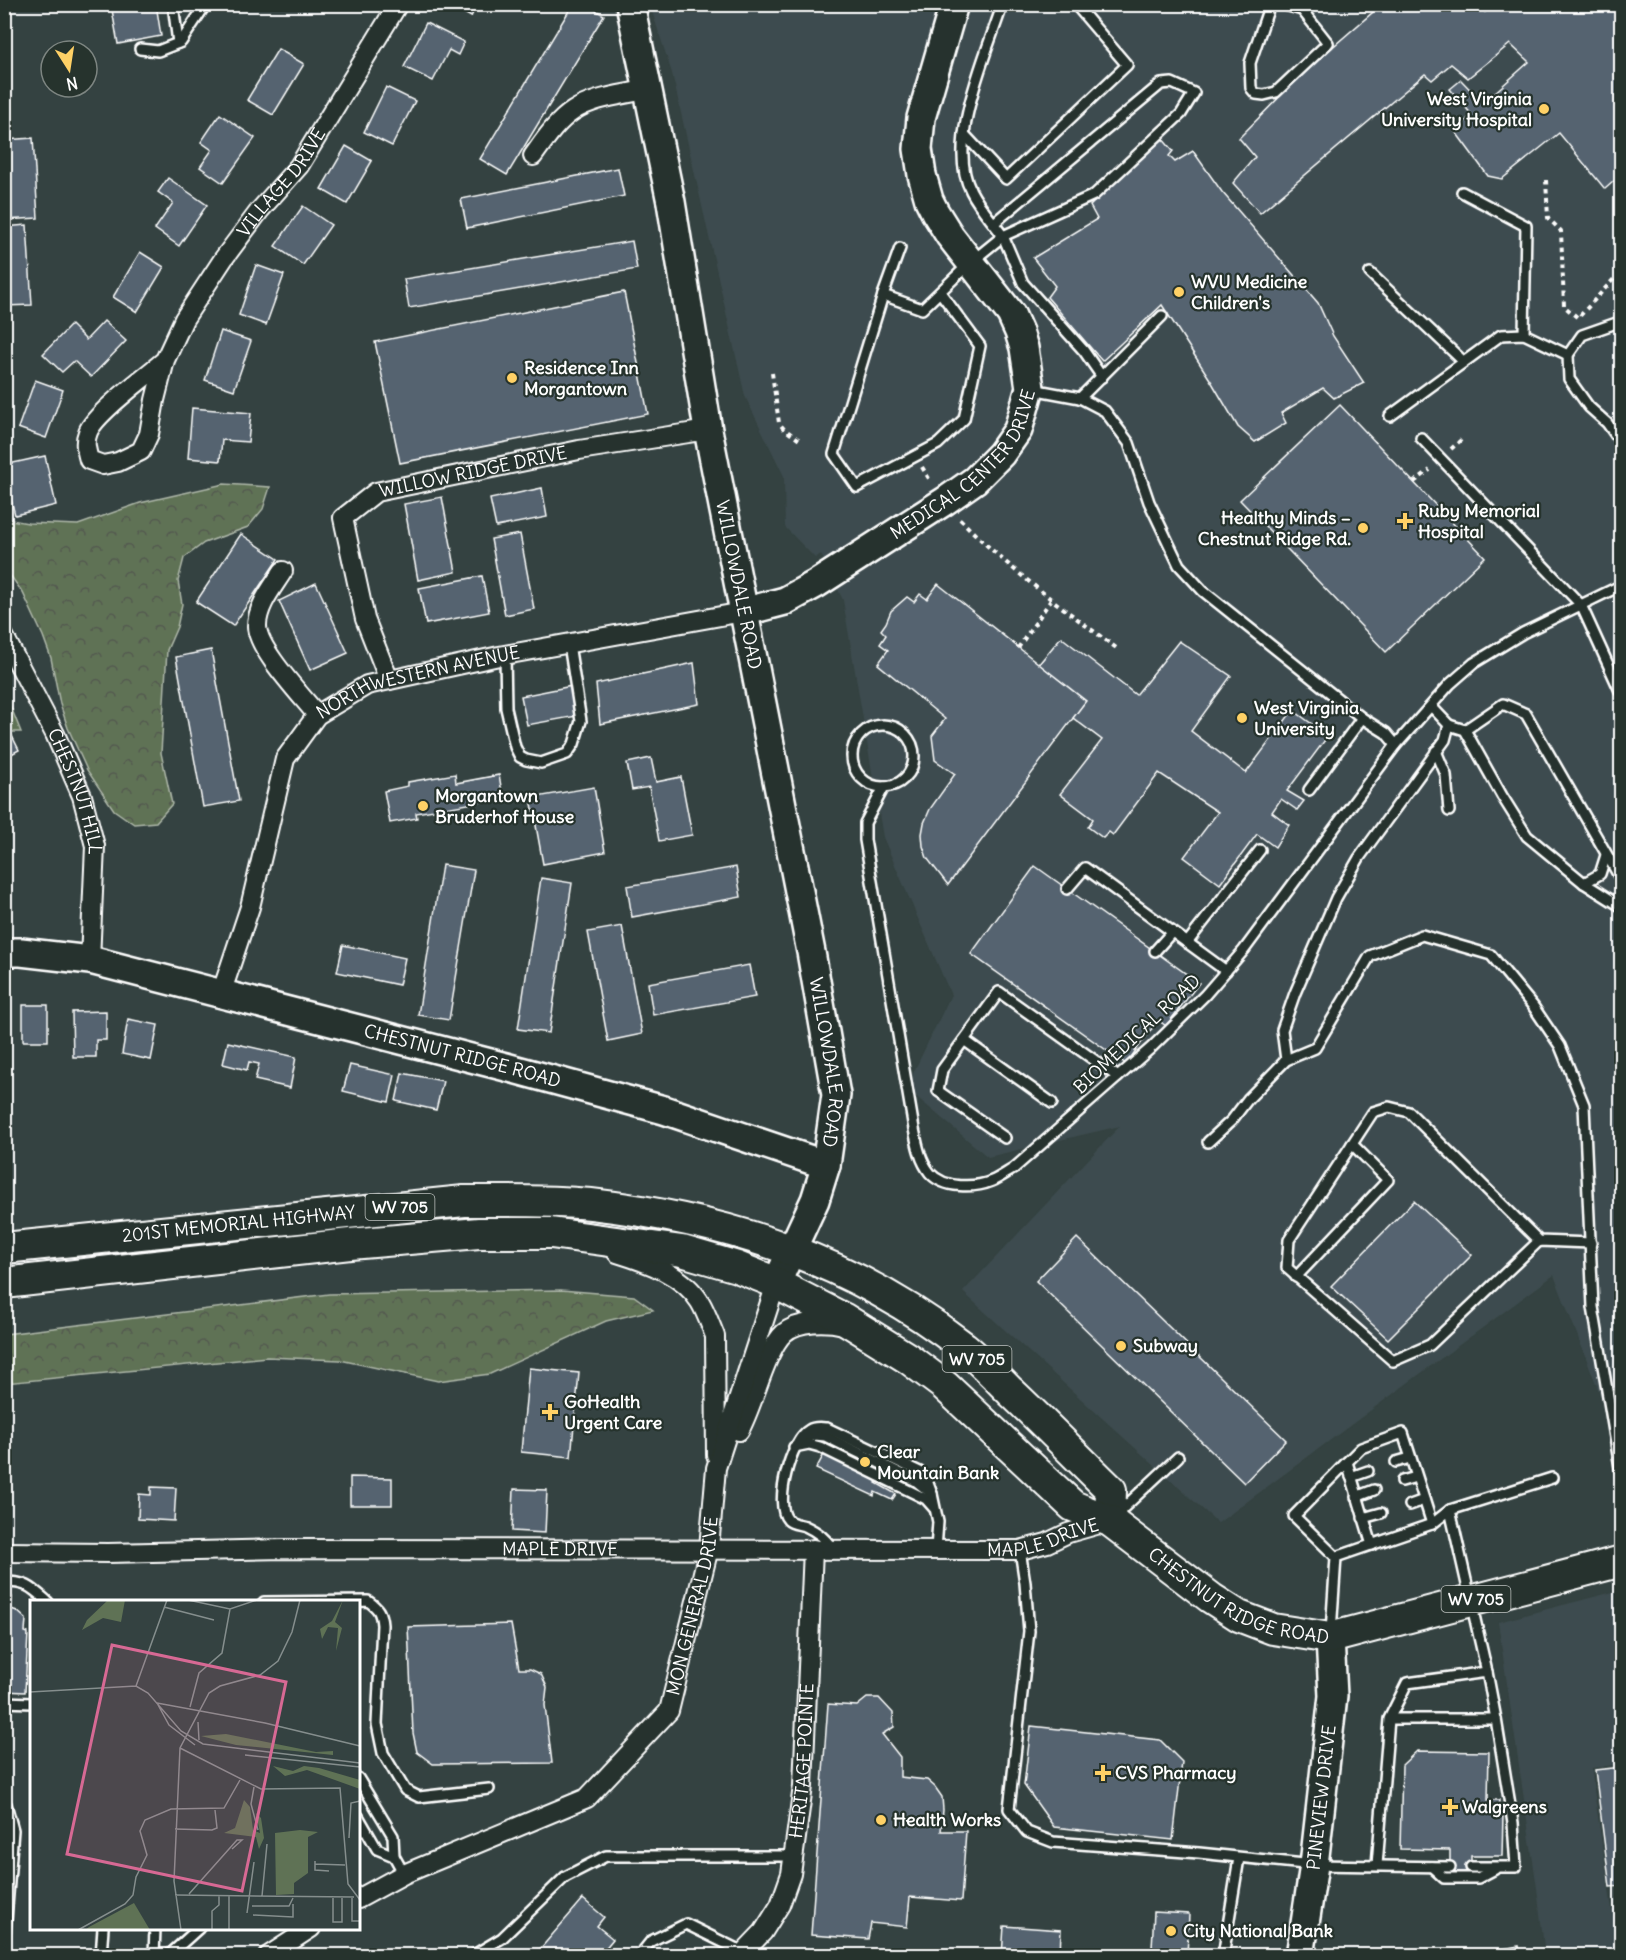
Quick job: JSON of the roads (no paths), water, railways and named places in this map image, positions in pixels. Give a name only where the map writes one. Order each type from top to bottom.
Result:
[{"type":"main road","name":"201ST MEMORIAL HIGHWAY","points":[[4,1248],[464,1201],[522,1201],[589,1204],[659,1214],[715,1226],[791,1249]]},
{"type":"main road","name":"201ST MEMORIAL HIGHWAY","points":[[4,1283],[350,1244],[479,1233],[551,1233],[682,1251],[737,1267],[776,1284]]},
{"type":"main road","name":"WV 705","points":[[791,1249],[844,1272],[897,1300],[965,1348],[1111,1490],[1110,1521]]},
{"type":"main road","name":"CHESTNUT RIDGE ROAD","points":[[776,1284],[843,1318],[909,1359],[945,1386],[1073,1506],[1110,1521],[1211,1599],[1239,1616],[1273,1629],[1330,1638],[1622,1561]]},
{"type":"street","name":"VILLAGE DRIVE","points":[[165,360],[122,395],[89,429],[85,444],[88,460],[103,465],[111,464],[141,451],[149,434],[165,360],[184,319],[224,258],[260,210],[299,166],[398,4]]},
{"type":"street","name":"WILLOWDALE ROAD","points":[[630,4],[671,202],[708,430],[811,952],[836,1095],[826,1165]]},
{"type":"street","name":"MEDICAL CENTER DRIVE","points":[[743,612],[785,601],[891,537],[975,480],[1001,454],[1018,430],[1030,388],[1024,348],[1011,314],[950,236],[929,200],[918,149],[921,118],[954,4]]},
{"type":"street","points":[[533,156],[554,128],[572,111],[592,102],[648,89]]},
{"type":"street","name":"WILLOW RIDGE DRIVE","points":[[389,680],[365,619],[343,518],[376,492],[579,450],[708,430]]},
{"type":"street","points":[[283,571],[261,607],[256,627],[266,652],[317,715]]},
{"type":"street","name":"NORTHWESTERN AVENUE","points":[[221,994],[250,907],[285,759],[317,715],[367,685],[506,655],[743,612]]},
{"type":"street","name":"CHESTNUT HILL","points":[[4,636],[56,734],[82,796],[95,846],[90,960]]},
{"type":"street","name":"CHESTNUT RIDGE ROAD","points":[[4,952],[90,960],[516,1070],[664,1110],[826,1165]]},
{"type":"street","points":[[776,1284],[815,1200],[826,1165]]},
{"type":"street","points":[[551,1233],[651,1264],[680,1281],[699,1299],[715,1336],[716,1468]]},
{"type":"street","name":"MON GENERAL DRIVE","points":[[360,1898],[404,1874],[587,1798],[669,1711],[709,1548],[716,1468],[776,1284]]},
{"type":"street","points":[[716,1468],[741,1426],[771,1352],[784,1333],[797,1326],[815,1323],[838,1324],[862,1330]]},
{"type":"street","name":"MAPLE DRIVE","points":[[4,1552],[709,1548],[1020,1550],[1110,1521]]},
{"type":"street","name":"HERITAGE POINTE","points":[[741,1954],[763,1932],[780,1905],[791,1874],[803,1786],[813,1549]]},
{"type":"street","name":"PINEVIEW DRIVE","points":[[1300,1956],[1314,1865],[1333,1696],[1330,1638]]},
{"type":"street","points":[[268,1956],[309,1930]]},
{"type":"lane","points":[[173,4],[178,43]]},
{"type":"lane","points":[[140,49],[159,51],[181,42],[206,4]]},
{"type":"lane","points":[[1004,4],[1000,9],[973,90],[964,134],[963,171],[971,192],[1003,236],[1023,283],[1084,351],[1102,377]]},
{"type":"lane","points":[[964,134],[1006,179],[1127,65],[1074,4]]},
{"type":"lane","points":[[1270,4],[1250,63],[1251,88],[1256,94],[1264,95],[1276,92],[1328,43],[1302,7],[1282,4]]},
{"type":"lane","points":[[884,295],[922,309],[971,262],[1003,236],[1094,195],[1181,114],[1194,93],[1172,83],[1161,84],[993,223]]},
{"type":"lane","points":[[1462,192],[1526,226],[1524,334]]},
{"type":"lane","points":[[900,248],[834,454],[857,487],[938,444],[964,419],[980,346],[940,292]]},
{"type":"lane","points":[[1371,273],[1464,362]]},
{"type":"lane","points":[[1080,398],[1162,316]]},
{"type":"lane","points":[[1622,321],[1582,335],[1568,356],[1569,379],[1588,407],[1607,423],[1622,444]]},
{"type":"lane","points":[[1390,416],[1501,335],[1524,334],[1568,356]]},
{"type":"lane","points":[[1030,388],[1080,398],[1105,411],[1129,443],[1149,502],[1179,565],[1203,591],[1362,718],[1386,734],[1396,745]]},
{"type":"lane","points":[[1607,423],[1622,428]]},
{"type":"lane","points":[[1421,438],[1581,605],[1622,695]]},
{"type":"lane","name":"BIOMEDICAL ROAD","points":[[884,787],[865,823],[865,840],[914,1130],[921,1156],[931,1174],[948,1184],[968,1186],[991,1182],[1013,1169],[1151,1048],[1205,995],[1244,950],[1396,745],[1450,684],[1474,663],[1523,633],[1622,585]]},
{"type":"lane","points":[[506,655],[506,708],[515,747],[520,757],[541,763],[567,754],[574,744],[581,721],[569,644]]},
{"type":"lane","points":[[1465,730],[1503,705],[1526,714],[1622,881]]},
{"type":"lane","points":[[1431,706],[1449,725],[1465,730],[1527,836],[1584,883],[1622,907]]},
{"type":"lane","points":[[1309,790],[1362,718]]},
{"type":"lane","points":[[885,724],[896,727],[911,741],[914,762],[910,772],[903,780],[884,787],[873,786],[864,781],[852,765],[851,755],[858,736],[875,725],[885,724]]},
{"type":"lane","points":[[1286,1060],[1282,1030],[1295,993],[1336,898],[1359,858],[1444,740],[1449,725]]},
{"type":"lane","points":[[1436,751],[1446,775],[1449,811]]},
{"type":"lane","points":[[1187,943],[1260,850]]},
{"type":"lane","points":[[1584,883],[1600,874],[1606,855]]},
{"type":"lane","points":[[1067,889],[1085,868],[1226,971]]},
{"type":"lane","points":[[1155,951],[1172,932]]},
{"type":"lane","points":[[1208,1142],[1232,1120],[1248,1099],[1286,1060],[1315,1048],[1370,956],[1422,935],[1491,955],[1533,1006],[1560,1046],[1584,1105],[1593,1307],[1622,1479]]},
{"type":"lane","points":[[1005,1138],[938,1091],[942,1070],[999,992],[1118,1077]]},
{"type":"lane","points":[[963,1041],[1052,1103]]},
{"type":"lane","points":[[1539,1241],[1430,1345],[1393,1361],[1287,1268],[1289,1240],[1373,1112],[1389,1107],[1409,1112],[1539,1241],[1591,1243]]},
{"type":"lane","points":[[1296,1277],[1388,1180],[1352,1144]]},
{"type":"lane","points":[[1330,1638],[1336,1557],[1294,1516],[1361,1448],[1403,1433],[1432,1524]]},
{"type":"lane","points":[[833,1550],[822,1535],[788,1520],[784,1513],[782,1503],[784,1489],[796,1443],[807,1436],[825,1436],[916,1481],[932,1494],[938,1529],[936,1550]]},
{"type":"lane","points":[[796,1443],[820,1448],[926,1500],[935,1510]]},
{"type":"lane","points":[[1110,1521],[1178,1457]]},
{"type":"lane","points":[[1396,1462],[1410,1458]]},
{"type":"lane","points":[[1347,1462],[1372,1545]]},
{"type":"lane","points":[[1352,1477],[1368,1471]]},
{"type":"lane","points":[[1402,1481],[1416,1477]]},
{"type":"lane","points":[[1336,1557],[1432,1524],[1450,1510],[1552,1478]]},
{"type":"lane","points":[[1356,1497],[1374,1490]]},
{"type":"lane","points":[[1410,1505],[1424,1500]]},
{"type":"lane","points":[[1450,1510],[1496,1719],[1513,1823],[1516,1867],[1471,1867]]},
{"type":"lane","points":[[1364,1518],[1382,1513]]},
{"type":"lane","points":[[1020,1550],[1029,1631],[1009,1809],[1027,1832],[1053,1842],[1199,1853],[1314,1865],[1450,1867]]},
{"type":"lane","points":[[4,1582],[22,1582],[32,1587],[46,1600]]},
{"type":"lane","points":[[360,1601],[368,1601],[381,1613],[377,1724],[383,1753],[405,1790],[419,1797],[489,1789]]},
{"type":"lane","points":[[1377,1865],[1389,1719],[1407,1683],[1487,1672]]},
{"type":"lane","points":[[4,1702],[30,1703]]},
{"type":"lane","points":[[1389,1719],[1496,1719]]},
{"type":"lane","points":[[360,1781],[393,1836],[394,1856],[404,1874]]},
{"type":"lane","points":[[4,1946],[13,1830],[6,1804]]},
{"type":"lane","points":[[360,1819],[377,1848],[394,1856]]},
{"type":"lane","points":[[472,1956],[502,1938],[565,1877],[606,1856],[794,1856]]},
{"type":"lane","points":[[1223,1956],[1239,1858]]},
{"type":"lane","points":[[1431,1867],[1444,1878],[1478,1878],[1498,1867]]},
{"type":"lane","points":[[639,1956],[651,1941],[686,1924],[741,1954]]},
{"type":"lane","points":[[101,1956],[103,1930]]},
{"type":"lane","points":[[154,1956],[155,1930]]},
{"type":"lane","points":[[168,1956],[198,1930]]},
{"type":"place","name":"West Virginia University Hospital","points":[[1544,109]]},
{"type":"place","name":"WVU Medicine Children's","points":[[1179,292]]},
{"type":"place","name":"Residence Inn Morgantown","points":[[512,378]]},
{"type":"place","name":"Ruby Memorial Hospital","points":[[1405,521]]},
{"type":"place","name":"Healthy Minds – Chestnut Ridge Rd.","points":[[1363,528]]},
{"type":"place","name":"West Virginia University","points":[[1242,718]]},
{"type":"place","name":"Morgantown Bruderhof House","points":[[423,806]]},
{"type":"place","name":"Subway","points":[[1121,1346]]},
{"type":"place","name":"GoHealth Urgent Care","points":[[550,1412]]},
{"type":"place","name":"Clear Mountain Bank","points":[[865,1462]]},
{"type":"place","name":"CVS Pharmacy","points":[[1103,1773]]},
{"type":"place","name":"Walgreens","points":[[1450,1807]]},
{"type":"place","name":"Health Works","points":[[881,1820]]},
{"type":"place","name":"City National Bank","points":[[1171,1931]]}]
